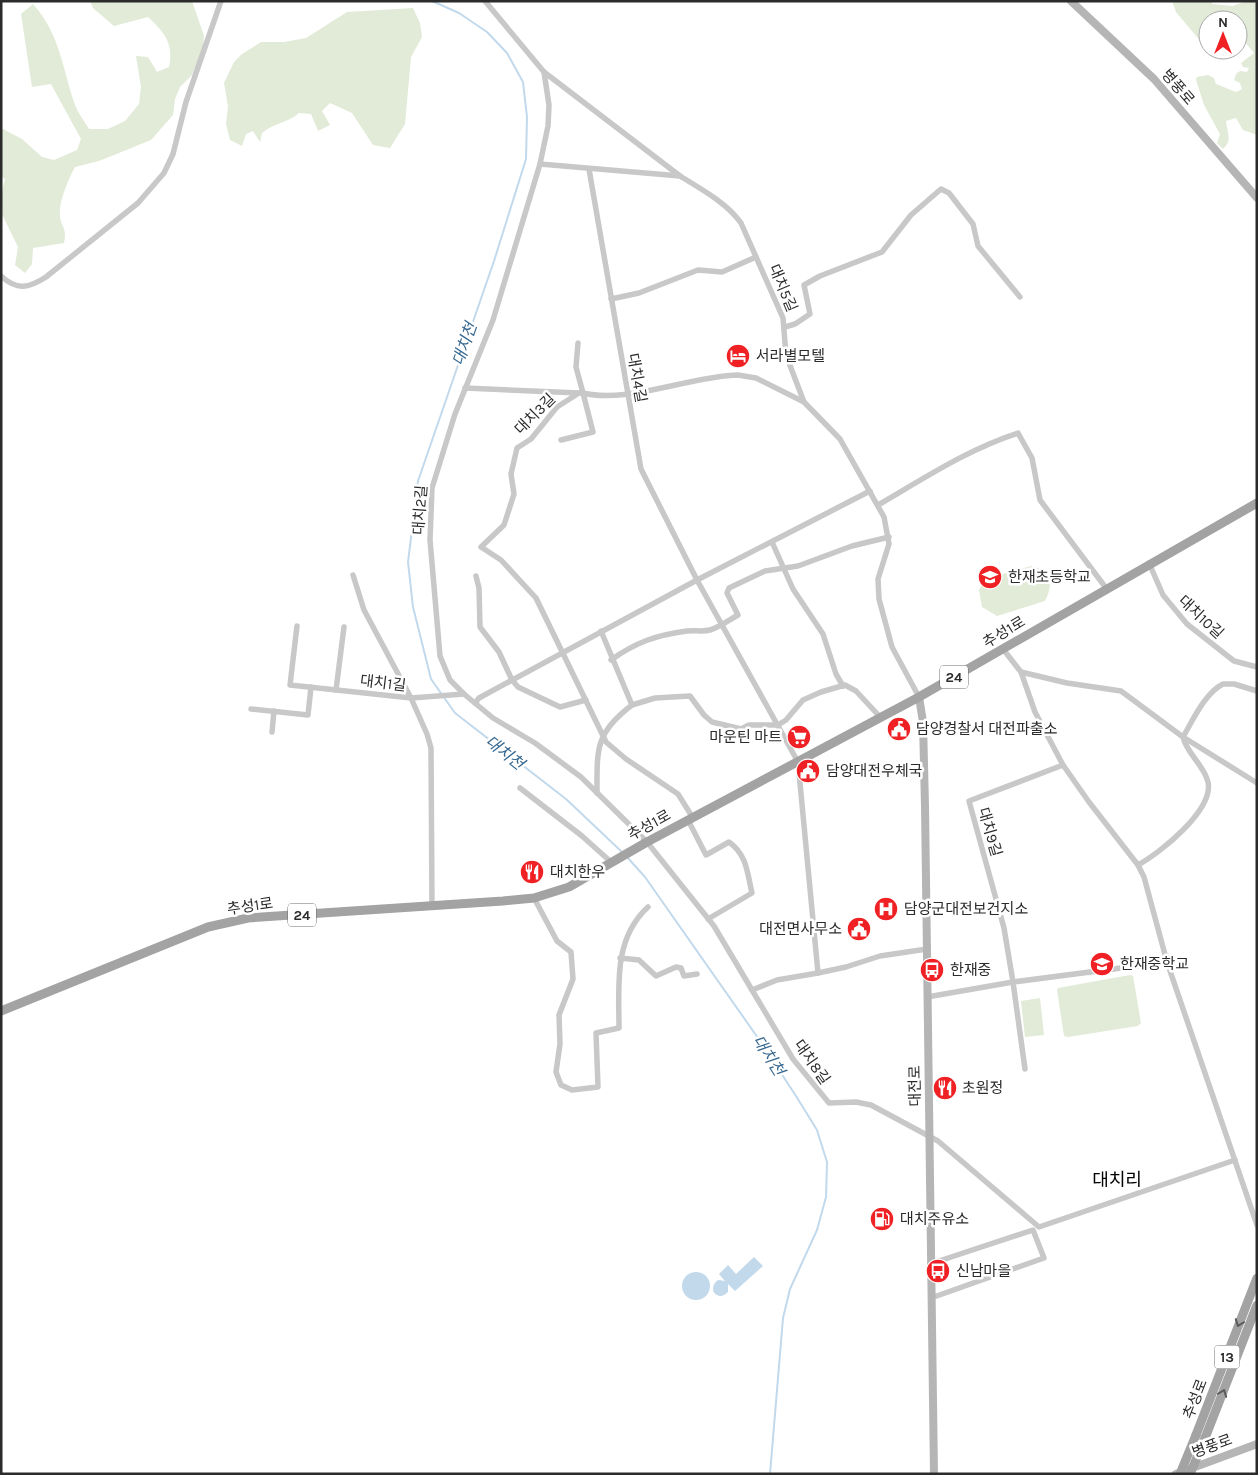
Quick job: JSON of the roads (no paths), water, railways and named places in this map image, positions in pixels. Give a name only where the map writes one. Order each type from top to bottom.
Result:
[{"type":"main road","name":"추성1로","points":[[1,1012],[208,927],[248,918],[534,898],[569,887],[647,842],[919,697],[1149,563],[1257,503]]},
{"type":"main road","name":"추성로","points":[[1190,1474],[1201,1436],[1257,1278]]},
{"type":"main road","name":"추성로","points":[[1180,1474],[1201,1436],[1257,1305]]},
{"type":"street","points":[[1,276],[16,286],[31,286],[46,277],[148,194],[164,173],[173,154],[186,102],[222,1]]},
{"type":"street","name":"대치5길","points":[[485,1],[544,72],[680,176],[703,190],[735,214],[756,256],[785,327],[786,355],[804,402],[840,439],[878,505],[887,525],[889,537],[887,552],[878,579],[879,599],[892,647],[919,697]]},
{"type":"street","name":"병풍로","points":[[1071,1],[1154,79],[1257,198]]},
{"type":"street","name":"대치2길","points":[[544,72],[549,105],[548,126],[540,164],[493,320],[454,414],[432,488],[430,531],[440,656],[450,680],[464,694],[493,718],[535,743],[581,777],[647,842]]},
{"type":"street","points":[[540,164],[680,176]]},
{"type":"street","name":"대치4길","points":[[589,169],[641,469],[697,580],[798,762]]},
{"type":"street","points":[[785,327],[795,324],[810,314],[804,286],[820,276],[882,252],[911,214],[941,189],[949,193],[973,224],[978,246],[1020,297]]},
{"type":"street","points":[[611,299],[640,294],[698,270],[722,272],[756,256]]},
{"type":"street","points":[[561,440],[593,432],[581,393],[576,368],[578,343]]},
{"type":"street","points":[[465,388],[581,393],[601,396],[738,375],[756,378],[804,402]]},
{"type":"street","name":"대치3길","points":[[581,393],[557,407],[531,439],[517,448],[511,474],[514,494],[504,525],[481,547],[501,560],[536,598],[606,742],[626,760],[678,794],[706,855],[729,842],[741,852],[748,870],[752,893],[708,919]]},
{"type":"street","points":[[878,505],[929,473],[941,470],[999,439],[1018,433],[1032,458],[1040,500],[1106,588]]},
{"type":"street","points":[[475,703],[479,698],[601,631],[870,491]]},
{"type":"street","points":[[611,660],[633,644],[658,636],[691,630],[709,630],[722,625],[738,615],[727,593],[729,588],[765,571],[798,566],[852,546],[889,537]]},
{"type":"street","points":[[772,542],[800,600],[823,634],[836,674],[843,686]]},
{"type":"street","name":"대치10길","points":[[1149,563],[1162,595],[1187,624],[1234,661],[1257,667]]},
{"type":"street","points":[[353,576],[364,610],[411,698],[422,699],[464,694]]},
{"type":"street","points":[[476,576],[479,588],[480,627],[499,652],[512,680],[518,687],[560,707],[586,700]]},
{"type":"street","name":"대치1길","points":[[297,626],[290,685],[411,698],[431,748],[432,906]]},
{"type":"street","points":[[336,690],[344,627]]},
{"type":"street","points":[[601,631],[611,660],[632,705]]},
{"type":"street","points":[[1003,649],[1021,672],[1035,712],[1063,765],[1138,865],[1144,877],[1167,962],[1257,1225]]},
{"type":"street","points":[[1021,672],[1067,683],[1121,691],[1184,737],[1257,783]]},
{"type":"street","points":[[1138,865],[1165,847],[1194,817],[1207,796],[1209,790],[1206,778],[1186,746],[1184,737],[1193,720],[1219,686],[1234,684],[1257,691]]},
{"type":"street","points":[[597,793],[597,758],[602,734],[620,714],[632,705],[655,698],[690,696],[704,715],[712,722],[741,729],[749,725],[778,725],[786,720],[803,700],[843,686],[851,687],[856,691],[881,718]]},
{"type":"street","points":[[251,709],[308,714],[311,687]]},
{"type":"street","name":"대전로","points":[[919,697],[923,722],[934,1474]]},
{"type":"street","points":[[272,732],[274,711]]},
{"type":"street","points":[[798,762],[818,973]]},
{"type":"street","name":"대치9길","points":[[1013,982],[1004,928],[969,801],[1063,765]]},
{"type":"street","points":[[520,788],[612,862]]},
{"type":"street","name":"대치8길","points":[[647,842],[708,919],[793,1058],[829,1103],[856,1102],[871,1105],[938,1141],[1036,1228]]},
{"type":"street","points":[[534,898],[557,940],[571,952],[573,979],[560,1015],[560,1044],[556,1072],[561,1085],[572,1090],[598,1087],[596,1033],[620,1028],[618,970],[622,948],[638,916],[648,907]]},
{"type":"street","points":[[752,990],[777,980],[846,967],[880,956],[927,949]]},
{"type":"street","points":[[620,958],[639,960],[656,976],[676,967],[681,968],[684,976],[697,974]]},
{"type":"street","points":[[927,997],[1013,982],[1167,962]]},
{"type":"street","points":[[1013,982],[1024,1069]]},
{"type":"street","points":[[930,1264],[1234,1160]]},
{"type":"street","points":[[931,1298],[1044,1258],[1036,1228]]},
{"type":"street","name":"병풍로","points":[[1176,1474],[1257,1444]]},
{"type":"water","points":[[754,1257],[763,1266],[735,1291],[728,1284],[728,1292],[721,1296],[715,1294],[713,1287],[718,1280],[725,1281],[719,1274],[728,1265],[736,1274]]},
{"type":"water","points":[[696,1272],[706,1276],[710,1286],[706,1296],[696,1300],[686,1296],[682,1286],[686,1276]]},
{"type":"waterway","name":"대치천","points":[[432,1],[459,13],[487,32],[507,53],[523,82],[527,117],[526,159],[494,261],[418,481],[408,562],[413,607],[431,679],[455,713],[566,799],[622,852]]},
{"type":"waterway","name":"대치천","points":[[627,857],[645,877],[758,1038],[817,1130],[827,1162],[826,1197],[817,1230],[790,1289],[783,1318],[770,1474]]},
{"type":"place","name":"서라별모텔","points":[[738,356]]},
{"type":"place","name":"한재초등학교","points":[[990,577]]},
{"type":"place","name":"담양경찰서 대전파출소","points":[[899,729]]},
{"type":"place","name":"마운틴 마트","points":[[799,737]]},
{"type":"place","name":"담양대전우체국","points":[[808,771]]},
{"type":"place","name":"대치한우","points":[[532,872]]},
{"type":"place","name":"담양군대전보건지소","points":[[886,909]]},
{"type":"place","name":"대전면사무소","points":[[859,929]]},
{"type":"place","name":"한재중학교","points":[[1102,964]]},
{"type":"place","name":"한재중","points":[[932,970]]},
{"type":"place","name":"초원정","points":[[945,1088]]},
{"type":"place","name":"대치주유소","points":[[882,1219]]},
{"type":"place","name":"신남마을","points":[[938,1271]]},
{"type":"district","name":"대치리","points":[[1117,1180]]}]
